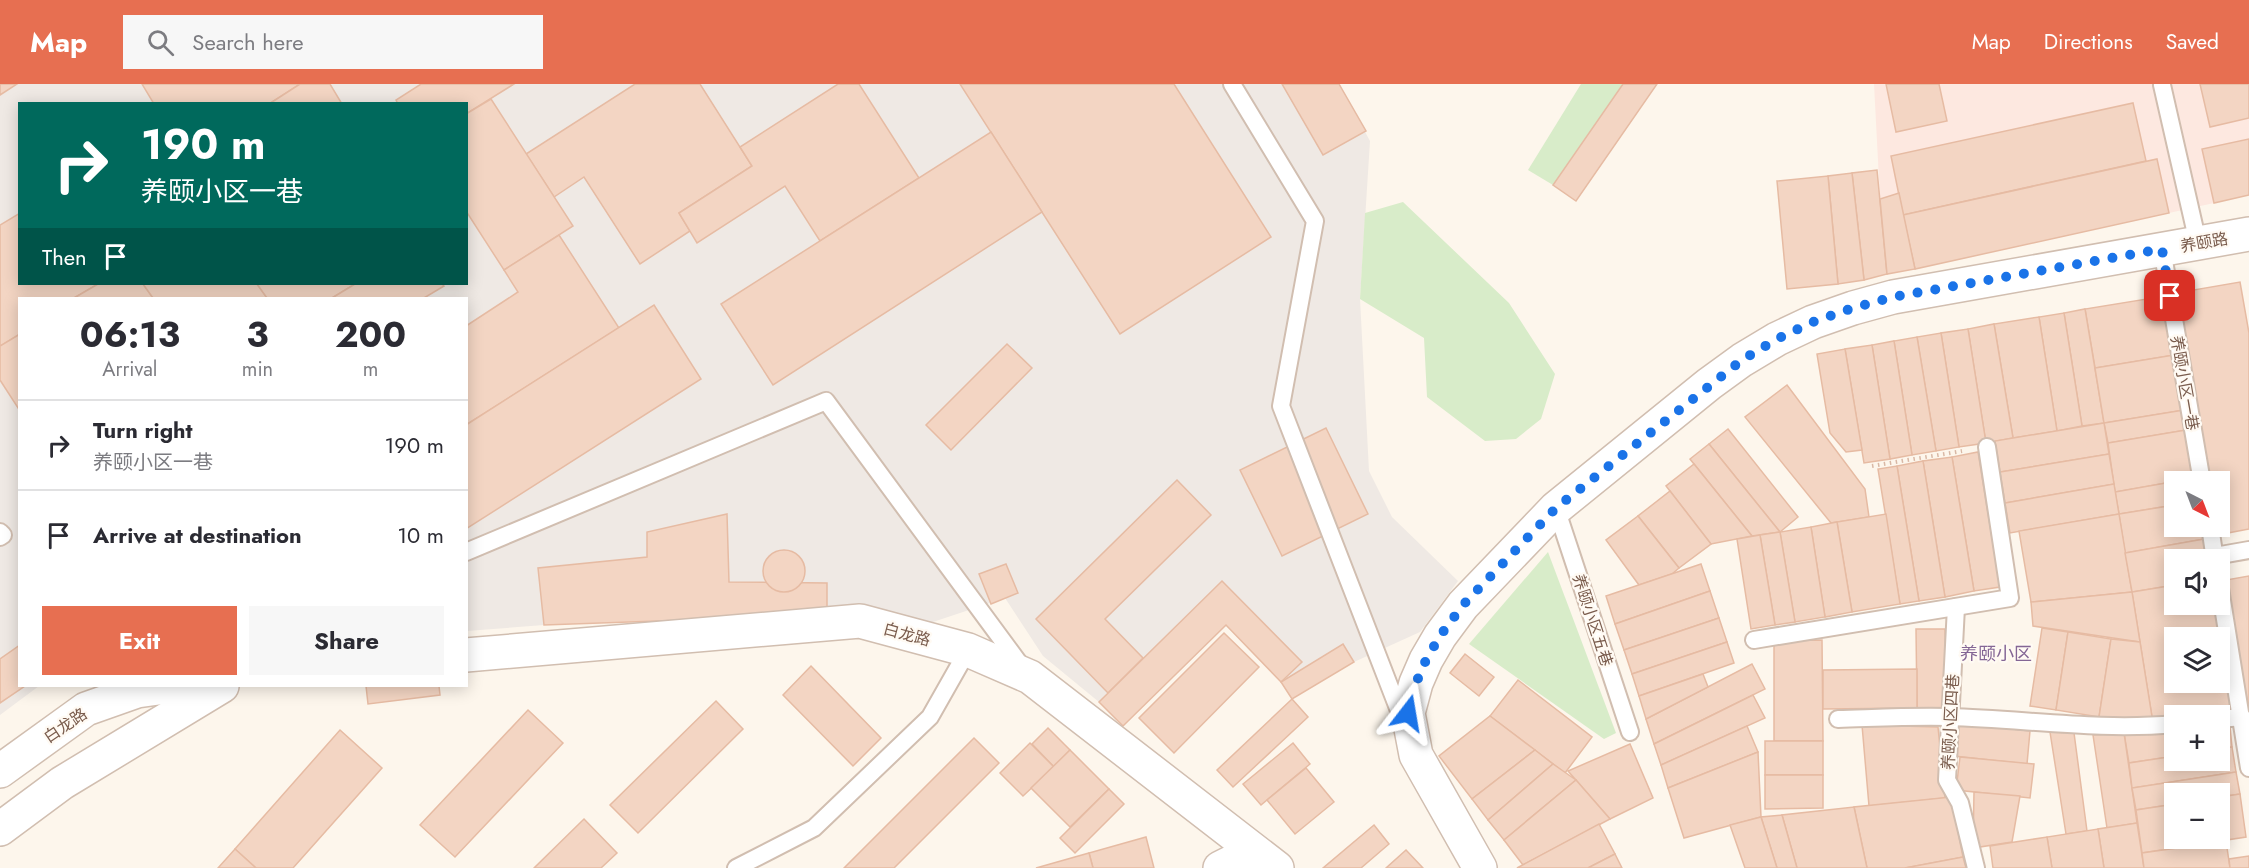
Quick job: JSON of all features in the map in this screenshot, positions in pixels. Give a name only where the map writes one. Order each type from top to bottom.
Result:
[{"type":"street","name":"养颐路","points":[[1480,868],[1416,755],[1408,713],[1416,683],[1426,660],[1463,605],[1556,508],[1742,360],[1777,339],[1813,322],[1893,297],[2249,234]]},
{"type":"street","name":"白龙路","points":[[468,655],[860,621],[968,650],[1030,677],[1266,860]]},
{"type":"street","name":"白龙路","points":[[0,771],[86,709],[137,691],[166,687]]},
{"type":"street","points":[[0,829],[62,783],[220,687]]},
{"type":"street","points":[[1220,868],[1266,860]]},
{"type":"lane","points":[[1232,84],[1315,221],[1281,406],[1416,755]]},
{"type":"lane","points":[[2162,85],[2198,243]]},
{"type":"lane","name":"养颐小区一巷","points":[[2162,249],[2200,471]]},
{"type":"lane","points":[[468,551],[826,401],[1030,677]]},
{"type":"lane","points":[[1754,640],[2010,598],[1987,447]]},
{"type":"lane","name":"养颐小区五巷","points":[[1556,508],[1630,732]]},
{"type":"lane","points":[[0,532],[3,535],[0,537]]},
{"type":"lane","points":[[2230,554],[2249,550]]},
{"type":"lane","name":"养颐小区四巷","points":[[1956,607],[1947,780],[1960,803],[1976,868]]},
{"type":"lane","points":[[2225,615],[2249,768]]},
{"type":"lane","points":[[736,868],[814,828],[930,717],[968,650]]},
{"type":"lane","points":[[1838,719],[1949,717],[2083,726],[2164,725]]},
{"type":"lane","points":[[2230,718],[2242,717]]},
{"type":"path","points":[[1872,466],[1987,447]]},
{"type":"shaded area","points":[[0,84],[1339,84],[1370,141],[1360,299],[1369,471],[1392,517],[1458,581],[1420,632],[1354,662],[1292,699],[1281,682],[1226,626],[1123,726],[1099,702],[1043,656],[1005,598],[921,626],[827,615],[544,625],[468,631],[468,297],[18,297],[18,687],[38,687],[0,715]]},
{"type":"shaded area","points":[[1874,84],[2249,84],[2249,139],[2202,149],[2214,203],[2169,213],[2157,159],[1903,215],[1899,193],[1880,199]]},
{"type":"green space","points":[[1581,84],[1623,84],[1553,185],[1528,170]]},
{"type":"green space","points":[[1403,202],[1509,303],[1555,374],[1541,419],[1516,439],[1485,441],[1427,397],[1424,338],[1360,299],[1365,213]]},
{"type":"green space","points":[[1548,552],[1616,733],[1604,739],[1469,644]]},
{"type":"building","points":[[0,84],[17,84],[0,95]]},
{"type":"building","points":[[142,84],[300,84],[272,102],[153,102]]},
{"type":"building","points":[[300,84],[330,84],[341,102],[272,102]]},
{"type":"building","points":[[421,84],[514,84],[468,113],[468,102],[397,102],[396,100]]},
{"type":"building","points":[[635,84],[700,84],[752,166],[679,213],[690,231],[640,264],[584,177],[554,197],[526,154]]},
{"type":"building","points":[[838,84],[859,84],[919,178],[820,241],[785,186],[697,243],[679,213],[752,166],[740,147]]},
{"type":"building","points":[[960,84],[1174,84],[1271,237],[1120,334]]},
{"type":"building","points":[[1282,84],[1339,84],[1366,131],[1323,155]]},
{"type":"building","points":[[1623,84],[1657,84],[1576,201],[1553,185]]},
{"type":"building","points":[[1886,84],[1939,84],[1947,121],[1896,132]]},
{"type":"building","points":[[2200,84],[2249,84],[2249,118],[2210,127]]},
{"type":"building","points":[[491,99],[573,226],[504,270],[468,214],[468,113]]},
{"type":"building","points":[[2133,103],[2146,161],[1903,215],[1891,156]]},
{"type":"building","points":[[991,132],[1042,212],[773,385],[721,304]]},
{"type":"building","points":[[2249,139],[2249,195],[2214,203],[2202,149]]},
{"type":"building","points":[[2157,159],[2169,213],[1915,269],[1903,215]]},
{"type":"building","points":[[1877,170],[1887,274],[1864,280],[1852,173]]},
{"type":"building","points":[[1852,173],[1864,280],[1838,284],[1828,176]]},
{"type":"building","points":[[1828,176],[1838,284],[1787,289],[1777,181]]},
{"type":"building","points":[[1899,193],[1915,269],[1887,274],[1880,199]]},
{"type":"building","points":[[18,214],[18,285],[96,285],[76,297],[18,297],[18,335],[0,346],[0,225]]},
{"type":"building","points":[[559,235],[619,328],[468,424],[468,325],[518,292],[504,270]]},
{"type":"building","points":[[2240,282],[2249,333],[2249,529],[2230,533],[2230,471],[2206,471],[2176,293]]},
{"type":"building","points":[[96,285],[144,285],[152,297],[76,297]]},
{"type":"building","points":[[144,285],[258,285],[266,297],[152,297]]},
{"type":"building","points":[[258,285],[353,285],[334,297],[266,297]]},
{"type":"building","points":[[353,285],[444,286],[426,297],[334,297]]},
{"type":"building","points":[[2165,296],[2174,355],[2095,368],[2085,309]]},
{"type":"building","points":[[654,305],[701,379],[468,528],[468,424]]},
{"type":"building","points":[[2085,309],[2104,423],[2082,426],[2064,313]]},
{"type":"building","points":[[2064,313],[2082,426],[2057,431],[2039,317]]},
{"type":"building","points":[[2039,317],[2057,431],[2013,438],[1994,324]]},
{"type":"building","points":[[1994,324],[2013,438],[1986,443],[1968,329]]},
{"type":"building","points":[[1968,329],[1986,443],[1959,447],[1941,333]]},
{"type":"building","points":[[1941,333],[1959,447],[1936,451],[1917,337]]},
{"type":"building","points":[[18,335],[18,408],[0,380],[0,346]]},
{"type":"building","points":[[1917,337],[1936,451],[1912,455],[1894,341]]},
{"type":"building","points":[[1894,341],[1912,455],[1890,459],[1872,345]]},
{"type":"building","points":[[1007,344],[1032,368],[951,450],[926,425]]},
{"type":"building","points":[[1872,345],[1890,459],[1864,463],[1845,349]]},
{"type":"building","points":[[1845,349],[1862,450],[1846,452],[1830,433],[1817,354]]},
{"type":"building","points":[[2174,355],[2184,410],[2104,423],[2095,368]]},
{"type":"building","points":[[1787,385],[1865,489],[1869,517],[1831,523],[1745,417]]},
{"type":"building","points":[[2184,410],[2186,430],[2108,443],[2104,423]]},
{"type":"building","points":[[2104,423],[2109,454],[2000,472],[1995,441]]},
{"type":"building","points":[[1326,428],[1368,514],[1282,556],[1240,470]]},
{"type":"building","points":[[1728,429],[1798,517],[1780,532],[1709,444]]},
{"type":"building","points":[[2186,430],[2193,471],[2164,471],[2164,483],[2115,492],[2108,443]]},
{"type":"building","points":[[1709,444],[1780,532],[1752,536],[1690,459]]},
{"type":"building","points":[[1978,452],[2000,587],[1974,591],[1952,457]]},
{"type":"building","points":[[2109,454],[2114,484],[2005,503],[2000,472]]},
{"type":"building","points":[[1952,457],[1974,591],[1945,597],[1923,461]]},
{"type":"building","points":[[1923,461],[1945,597],[1919,601],[1897,466]]},
{"type":"building","points":[[1694,464],[1752,536],[1711,544],[1666,486]]},
{"type":"building","points":[[1897,466],[1919,601],[1900,604],[1878,469]]},
{"type":"building","points":[[1177,480],[1211,515],[1105,619],[1143,658],[1108,693],[1036,619]]},
{"type":"building","points":[[2164,483],[2164,507],[2119,514],[2115,492]]},
{"type":"building","points":[[2114,484],[2119,514],[2010,533],[2005,503]]},
{"type":"building","points":[[1670,491],[1711,544],[1679,568],[1638,516]]},
{"type":"building","points":[[2164,507],[2164,537],[2204,537],[2204,539],[2125,553],[2119,514]]},
{"type":"building","points":[[727,514],[729,582],[827,583],[827,615],[544,625],[538,568],[647,557],[647,532]]},
{"type":"building","points":[[1886,514],[1900,604],[1852,612],[1837,522]]},
{"type":"building","points":[[2119,514],[2132,592],[2031,602],[2019,531]]},
{"type":"building","points":[[1638,516],[1679,568],[1672,574],[1639,585],[1606,540]]},
{"type":"building","points":[[1837,522],[1852,612],[1825,617],[1811,527]]},
{"type":"building","points":[[1811,527],[1825,617],[1795,622],[1780,532]]},
{"type":"building","points":[[1780,532],[1795,622],[1775,625],[1760,535]]},
{"type":"building","points":[[1760,535],[1775,625],[1751,629],[1737,539]]},
{"type":"building","points":[[2204,539],[2205,549],[2164,549],[2164,587],[2132,592],[2125,553]]},
{"type":"building","points":[[784,550],[799,556],[805,571],[799,586],[784,592],[769,586],[763,571],[769,556]]},
{"type":"building","points":[[1006,564],[1018,593],[991,604],[979,574]]},
{"type":"building","points":[[1701,564],[1710,591],[1615,624],[1606,596]]},
{"type":"building","points":[[2249,576],[2249,711],[2230,603],[2230,579]]},
{"type":"building","points":[[1222,581],[1302,662],[1281,682],[1226,625],[1123,726],[1099,702]]},
{"type":"building","points":[[2164,587],[2164,615],[2217,615],[2219,627],[2164,627],[2164,693],[2229,693],[2232,709],[2230,709],[2230,705],[2164,705],[2164,721],[2153,723],[2132,592]]},
{"type":"building","points":[[1710,591],[1719,618],[1624,650],[1615,624]]},
{"type":"building","points":[[2132,592],[2140,642],[2033,626],[2031,602]]},
{"type":"building","points":[[1719,618],[1727,642],[1632,674],[1624,650]]},
{"type":"building","points":[[2042,628],[2068,632],[2056,710],[2030,706]]},
{"type":"building","points":[[1916,629],[1945,629],[1946,708],[1917,708]]},
{"type":"building","points":[[2068,632],[2111,639],[2099,717],[2056,710]]},
{"type":"building","points":[[1224,633],[1259,667],[1174,753],[1139,718]]},
{"type":"building","points":[[2111,639],[2140,642],[2153,723],[2099,717]]},
{"type":"building","points":[[1822,640],[1823,741],[1774,741],[1774,641]]},
{"type":"building","points":[[1727,642],[1734,663],[1639,696],[1632,674]]},
{"type":"building","points":[[1343,644],[1354,662],[1292,699],[1281,682]]},
{"type":"building","points":[[18,646],[18,687],[24,687],[0,703],[0,659]]},
{"type":"building","points":[[1465,654],[1494,677],[1479,696],[1450,673]]},
{"type":"building","points":[[1752,664],[1765,689],[1654,744],[1646,719]]},
{"type":"building","points":[[811,666],[881,738],[853,766],[783,695]]},
{"type":"building","points":[[1917,669],[1917,708],[1823,709],[1823,670]]},
{"type":"building","points":[[1703,674],[1708,687],[1646,719],[1639,696]]},
{"type":"building","points":[[1518,680],[1592,737],[1565,773],[1490,716]]},
{"type":"building","points":[[366,687],[439,687],[440,695],[368,704]]},
{"type":"building","points":[[1753,695],[1765,718],[1661,765],[1654,744]]},
{"type":"building","points":[[1292,699],[1308,717],[1233,787],[1217,770]]},
{"type":"building","points":[[716,701],[743,729],[638,833],[610,805]]},
{"type":"building","points":[[528,710],[563,743],[455,857],[420,825]]},
{"type":"building","points":[[1490,716],[1535,750],[1472,799],[1439,756]]},
{"type":"building","points":[[1958,723],[2030,731],[2027,764],[1954,756]]},
{"type":"building","points":[[1862,725],[1938,727],[1945,798],[1869,806]]},
{"type":"building","points":[[1747,726],[1758,752],[1668,788],[1661,765]]},
{"type":"building","points":[[1048,728],[1070,750],[1054,767],[1032,744]]},
{"type":"building","points":[[340,730],[382,768],[293,868],[256,868],[235,849]]},
{"type":"building","points":[[2164,731],[2164,758],[2129,763],[2124,733]]},
{"type":"building","points":[[2050,732],[2074,733],[2087,831],[2066,834]]},
{"type":"building","points":[[2124,733],[2137,823],[2107,828],[2093,735]]},
{"type":"building","points":[[974,738],[999,763],[894,868],[844,868]]},
{"type":"building","points":[[1765,741],[1823,741],[1823,775],[1765,775]]},
{"type":"building","points":[[1030,743],[1054,767],[1023,796],[1000,773]]},
{"type":"building","points":[[1293,743],[1310,764],[1261,805],[1243,784]]},
{"type":"building","points":[[1630,744],[1653,798],[1610,819],[1568,771]]},
{"type":"building","points":[[2230,747],[2232,747],[2236,772],[2132,788],[2129,763],[2164,758],[2164,771],[2230,771]]},
{"type":"building","points":[[1070,750],[1109,789],[1070,827],[1031,788]]},
{"type":"building","points":[[1535,750],[1553,764],[1488,820],[1472,799]]},
{"type":"building","points":[[1758,752],[1761,817],[1684,838],[1668,788]]},
{"type":"building","points":[[1960,757],[2034,764],[2030,798],[1956,790]]},
{"type":"building","points":[[1553,764],[1576,780],[1504,840],[1488,820]]},
{"type":"building","points":[[1306,768],[1334,802],[1295,834],[1267,800]]},
{"type":"building","points":[[2236,772],[2240,794],[2230,796],[2230,783],[2164,783]]},
{"type":"building","points":[[1765,775],[1823,775],[1823,808],[1765,809]]},
{"type":"building","points":[[1576,780],[1610,819],[1523,865],[1504,840]]},
{"type":"building","points":[[2164,783],[2164,806],[2136,810],[2132,788]]},
{"type":"building","points":[[1109,789],[1124,804],[1075,853],[1060,838]]},
{"type":"building","points":[[1974,792],[2020,796],[2012,842],[1973,848]]},
{"type":"building","points":[[2240,794],[2246,837],[2230,839],[2230,796]]},
{"type":"building","points":[[1951,797],[1963,857],[1905,868],[1867,868],[1854,807]]},
{"type":"building","points":[[2164,806],[2164,849],[2168,849],[2142,853],[2136,810]]},
{"type":"building","points":[[1854,807],[1867,868],[1797,868],[1782,815]]},
{"type":"building","points":[[1782,815],[1797,868],[1777,868],[1761,817]]},
{"type":"building","points":[[1761,817],[1777,868],[1745,868],[1730,825]]},
{"type":"building","points":[[584,819],[617,853],[601,868],[534,868]]},
{"type":"building","points":[[2137,823],[2144,868],[2104,868],[2098,829]]},
{"type":"building","points":[[1599,824],[1615,854],[1588,868],[1517,868]]},
{"type":"building","points":[[1374,825],[1389,844],[1361,868],[1323,868]]},
{"type":"building","points":[[2098,829],[2104,868],[2052,868],[2047,837]]},
{"type":"building","points":[[1146,837],[1154,868],[1093,868],[1089,853]]},
{"type":"building","points":[[2047,837],[2052,868],[1993,868],[1990,846]]},
{"type":"building","points":[[235,849],[256,868],[218,868]]},
{"type":"building","points":[[2170,849],[2227,849],[2230,868],[2144,868],[2142,853]]},
{"type":"building","points":[[1406,850],[1423,868],[1386,868]]},
{"type":"building","points":[[1089,853],[1093,868],[1036,868]]},
{"type":"building","points":[[1615,854],[1622,868],[1588,868]]},
{"type":"building","points":[[2249,856],[2249,868],[2230,868],[2229,859]]},
{"type":"building","points":[[1963,857],[1966,868],[1905,868]]},
{"type":"district","name":"养颐小区","points":[[1996,654]]},
{"type":"route","points":[[1408,713],[1416,683],[1440,636],[1463,605],[1556,508],[1709,384],[1742,360],[1777,339],[1813,322],[1893,297],[2162,249],[2170,296]]}]
